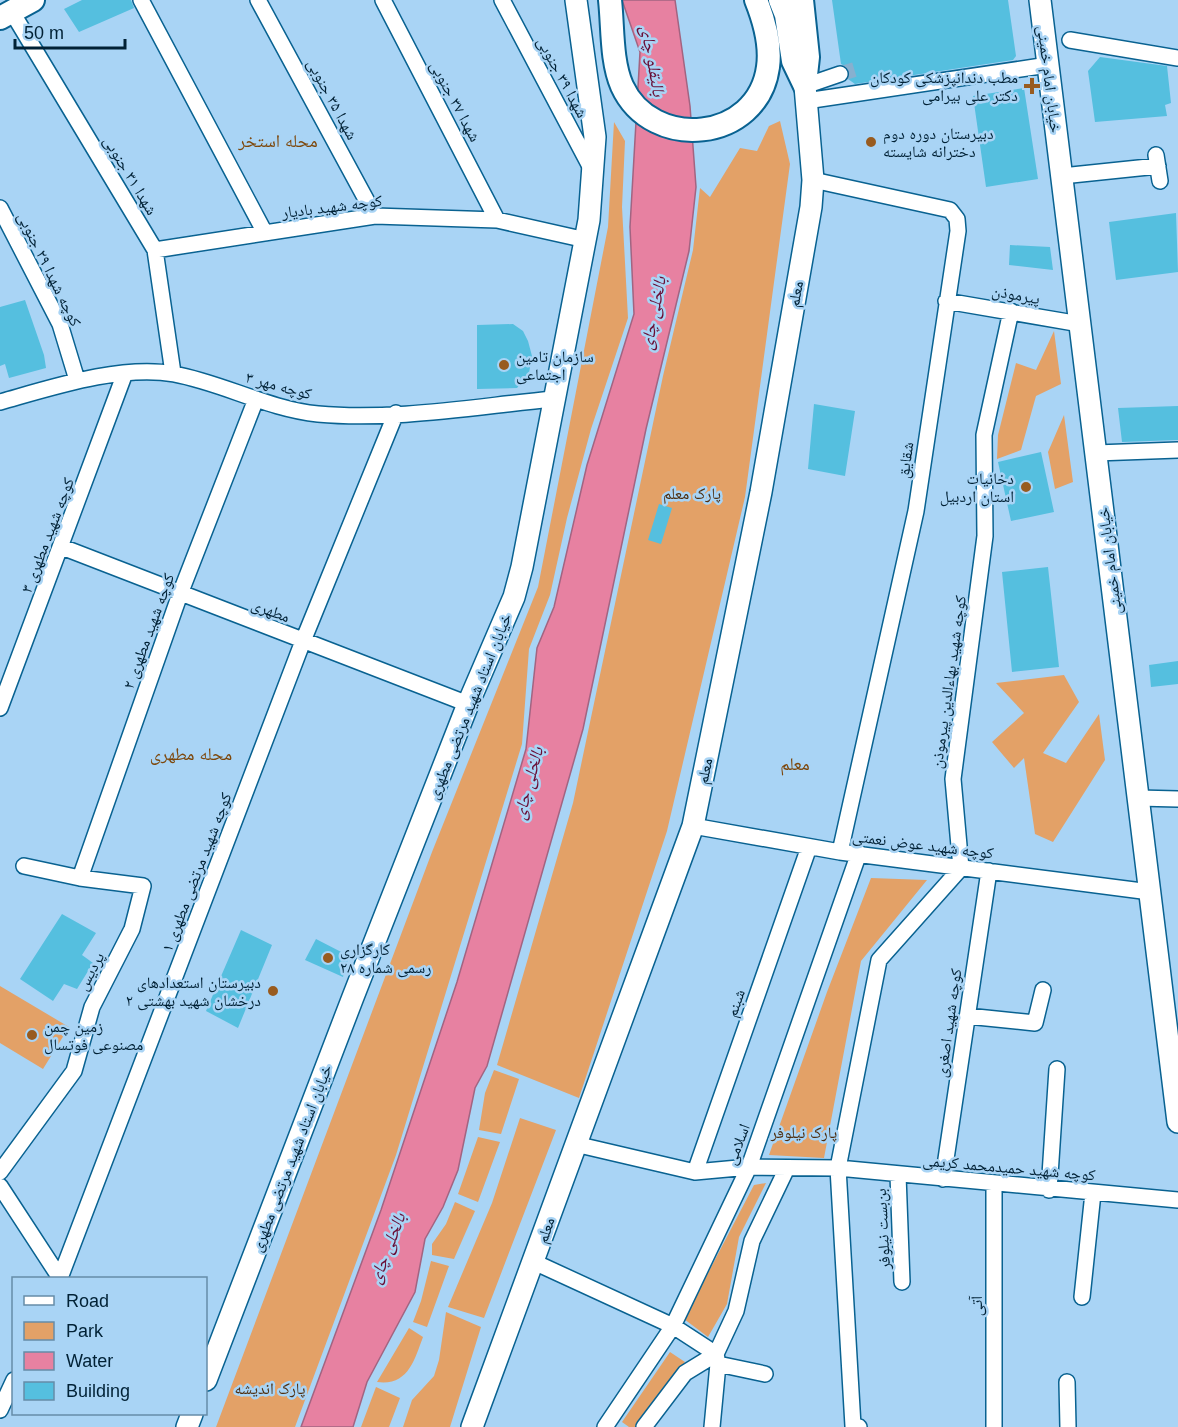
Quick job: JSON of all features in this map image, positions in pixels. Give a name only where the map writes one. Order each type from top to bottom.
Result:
[{"type":"main road","points":[[5,8],[33,0]]},
{"type":"main road","name":"خیابان استاد شهید مرتضی مطهری","points":[[207,1377],[468,704],[514,597],[522,567],[586,240],[595,137],[576,0]]},
{"type":"main road","points":[[610,0],[617,72],[628,96],[646,115],[657,122],[669,128],[695,131],[720,126],[735,118],[749,106],[762,86],[769,56],[756,0]]},
{"type":"main road","points":[[780,0],[786,15],[793,61],[805,93]]},
{"type":"main road","points":[[802,0],[808,57],[805,93]]},
{"type":"main road","name":"خیابان امام خمینی","points":[[1040,0],[1178,1122]]},
{"type":"main road","name":"معلم","points":[[472,1427],[693,826],[761,492],[811,207],[813,180],[805,93]]},
{"type":"street","points":[[141,0],[265,233]]},
{"type":"street","name":"شهدا ۳۵ جنوبی","points":[[258,0],[375,216]]},
{"type":"street","name":"شهدا ۳۷ جنوبی","points":[[383,0],[497,220]]},
{"type":"street","name":"شهدا ۳۹ جنوبی","points":[[502,0],[593,171]]},
{"type":"street","name":"شهدا ۳۱ جنوبی","points":[[5,8],[154,250],[173,373]]},
{"type":"street","points":[[1070,40],[1178,58]]},
{"type":"street","points":[[805,93],[1048,65]]},
{"type":"street","points":[[805,93],[840,74]]},
{"type":"street","points":[[1062,176],[1158,167]]},
{"type":"street","name":"شقایق","points":[[813,180],[950,210],[957,219],[958,231],[916,511],[840,852]]},
{"type":"street","name":"کوچه شهدا ۲۹ جنوبی","points":[[0,208],[60,324],[77,380]]},
{"type":"street","name":"کوچه شهید بادیار","points":[[154,250],[375,216],[497,220],[586,240]]},
{"type":"street","name":"پیرموذن","points":[[946,301],[1080,324]]},
{"type":"street","name":"کوچه شهید بهاءالدین پیرموذن","points":[[961,868],[953,779],[985,536],[984,435],[1011,311]]},
{"type":"street","name":"کوچه مهر ۳","points":[[0,402],[77,380],[125,374],[173,373],[256,399],[315,414],[341,416],[554,399]]},
{"type":"street","name":"کوچه شهید مطهری ۳","points":[[0,708],[125,374]]},
{"type":"street","name":"کوچه شهید مطهری ۲","points":[[80,878],[180,594],[256,399]]},
{"type":"street","name":"کوچه شهید مرتضی مطهری ۱","points":[[60,1277],[303,641],[396,413]]},
{"type":"street","points":[[1096,453],[1178,450]]},
{"type":"street","name":"مطهری","points":[[62,547],[468,704]]},
{"type":"street","points":[[1138,798],[1178,799]]},
{"type":"street","name":"کوچه شهید عوض نعمتی","points":[[693,826],[840,852],[1150,892]]},
{"type":"street","name":"شبنم","points":[[695,1172],[809,847]]},
{"type":"street","name":"اسلامی","points":[[605,1427],[673,1326],[748,1167],[859,853]]},
{"type":"street","name":"پردیس","points":[[0,1172],[74,1071],[92,1007],[132,929],[143,886],[80,878],[24,866]]},
{"type":"street","points":[[859,1427],[853,1426],[838,1168],[879,960],[961,868]]},
{"type":"street","name":"کوچه شهید اصغری","points":[[943,1179],[989,871]]},
{"type":"street","points":[[967,1016],[1035,1023],[1043,990]]},
{"type":"street","points":[[1049,1190],[1057,1069]]},
{"type":"street","name":"کوچه شهید حمیدمحمد کریمی","points":[[575,1144],[695,1172],[748,1167],[838,1168],[1049,1190],[1178,1200]]},
{"type":"street","points":[[712,1427],[717,1359],[736,1311],[752,1241],[787,1168]]},
{"type":"street","name":"بن‌بست نیلوفر","points":[[898,1175],[902,1281]]},
{"type":"street","name":"آتی","points":[[994,1184],[994,1427]]},
{"type":"street","points":[[0,1186],[6,1208],[59,1277]]},
{"type":"street","points":[[1082,1297],[1093,1193]]},
{"type":"street","points":[[534,1262],[673,1326],[717,1359],[765,1374]]},
{"type":"street","points":[[644,1427],[685,1373],[717,1359]]},
{"type":"street","points":[[1067,1382],[1068,1427]]},
{"type":"street","points":[[0,1410],[12,1384]]},
{"type":"green space","name":"پارک معلم","points":[[780,121],[790,164],[745,497],[667,831],[579,1098],[497,1065],[573,803],[663,376],[693,250],[700,188],[710,197],[740,148],[757,151],[769,126]]},
{"type":"green space","name":"پارک اندیشه","points":[[614,122],[625,141],[622,207],[628,318],[591,429],[567,518],[550,595],[529,649],[522,744],[396,1155],[295,1427],[216,1427],[432,852],[538,587],[608,227]]},
{"type":"green space","points":[[1054,331],[1061,384],[1036,396],[1021,450],[997,459],[998,435],[1016,363],[1036,370]]},
{"type":"green space","points":[[1064,415],[1073,482],[1055,489],[1048,452]]},
{"type":"green space","points":[[1064,675],[1079,702],[1043,753],[1066,763],[1099,714],[1105,760],[1053,842],[1035,834],[1024,758],[1014,768],[992,742],[1024,713],[996,683]]},
{"type":"green space","name":"پارک نیلوفر","points":[[871,878],[927,880],[861,961],[824,1158],[769,1155],[827,992]]},
{"type":"green space","name":"زمین چمن مصنوعی فوتسال","points":[[0,986],[69,1027],[43,1069],[0,1043]]},
{"type":"green space","points":[[494,1070],[519,1079],[501,1134],[479,1130],[485,1093]]},
{"type":"green space","points":[[520,1118],[556,1130],[484,1318],[448,1307],[492,1203]]},
{"type":"green space","points":[[478,1137],[500,1142],[478,1202],[458,1194]]},
{"type":"green space","name":"پارک نیلوفر","points":[[766,1183],[739,1237],[727,1304],[708,1337],[684,1319],[754,1185]]},
{"type":"green space","points":[[455,1202],[475,1211],[454,1259],[432,1255],[432,1244],[446,1224]]},
{"type":"green space","points":[[431,1261],[449,1266],[427,1327],[413,1322]]},
{"type":"green space","points":[[446,1312],[481,1327],[450,1427],[403,1427],[412,1400],[434,1376],[439,1360]]},
{"type":"green space","points":[[409,1328],[423,1337],[413,1363],[403,1376],[396,1380],[377,1382]]},
{"type":"green space","points":[[670,1352],[685,1362],[640,1427],[629,1427],[622,1422]]},
{"type":"green space","points":[[376,1387],[400,1398],[389,1427],[361,1427]]},
{"type":"water","points":[[622,0],[675,0],[690,106],[696,187],[689,251],[646,429],[583,729],[487,1066],[475,1088],[458,1170],[443,1207],[425,1239],[415,1292],[367,1382],[353,1427],[301,1427],[381,1210],[457,982],[526,749],[537,648],[554,607],[587,465],[634,314],[630,227],[640,52]]},
{"type":"building","points":[[82,0],[131,0],[134,8],[79,32],[64,9]]},
{"type":"building","points":[[832,0],[1008,0],[1016,56],[1013,60],[855,84],[848,79],[847,67],[841,64]]},
{"type":"building","points":[[1100,57],[1167,66],[1171,103],[1165,105],[1167,116],[1095,122],[1088,71]]},
{"type":"building","points":[[1024,88],[1038,179],[986,187],[973,96]]},
{"type":"building","points":[[1176,213],[1178,272],[1116,280],[1109,222]]},
{"type":"building","points":[[1010,245],[1050,247],[1053,270],[1009,265]]},
{"type":"building","points":[[25,300],[44,355],[46,368],[9,378],[5,364],[0,366],[0,307]]},
{"type":"building","name":"سازمان تامین اجتماعی","points":[[513,324],[523,331],[528,341],[532,356],[529,373],[517,388],[477,389],[477,325]]},
{"type":"building","points":[[814,404],[855,411],[845,476],[808,469]]},
{"type":"building","points":[[1178,406],[1178,440],[1122,442],[1118,408]]},
{"type":"building","name":"دخانیات استان اردبیل","points":[[1041,452],[1054,512],[1011,521],[998,462]]},
{"type":"building","points":[[659,504],[672,508],[661,544],[648,540]]},
{"type":"building","points":[[1048,567],[1059,667],[1012,672],[1002,572]]},
{"type":"building","points":[[1178,661],[1178,684],[1151,687],[1149,665]]},
{"type":"building","points":[[62,914],[96,933],[82,955],[93,963],[77,989],[64,984],[53,1001],[20,979]]},
{"type":"building","points":[[241,930],[272,945],[238,1028],[206,1011]]},
{"type":"building","name":"کارگزاری رسمی شماره ۲۸","points":[[316,939],[349,956],[343,977],[305,960]]},
{"type":"tunnel","points":[[840,74],[860,68]]},
{"type":"place","name":"مطب دندانپزشکی کودکان دکتر علی بیرامی","points":[[1032,86]]},
{"type":"place","name":"دبیرستان دوره دوم دخترانه شایسته","points":[[871,142]]},
{"type":"place","name":"سازمان تامین اجتماعی","points":[[504,365]]},
{"type":"place","name":"دخانیات استان اردبیل","points":[[1026,487]]},
{"type":"place","name":"کارگزاری رسمی شماره ۲۸","points":[[328,958]]},
{"type":"place","name":"دبیرستان استعدادهای درخشان شهید بهشتی ۲","points":[[273,991]]},
{"type":"place","name":"زمین چمن مصنوعی فوتسال","points":[[32,1035]]},
{"type":"district","name":"محله استخر","points":[[278,141]]},
{"type":"district","name":"محله مطهری","points":[[191,754]]},
{"type":"district","name":"معلم","points":[[795,764]]},
{"type":"water label","name":"بالیقلو چای","points":[[653,61]]},
{"type":"water label","name":"بالخلی چای","points":[[653,313]]},
{"type":"water label","name":"بالخلی چای","points":[[528,783]]},
{"type":"water label","name":"بالخلی چای","points":[[387,1248]]}]
